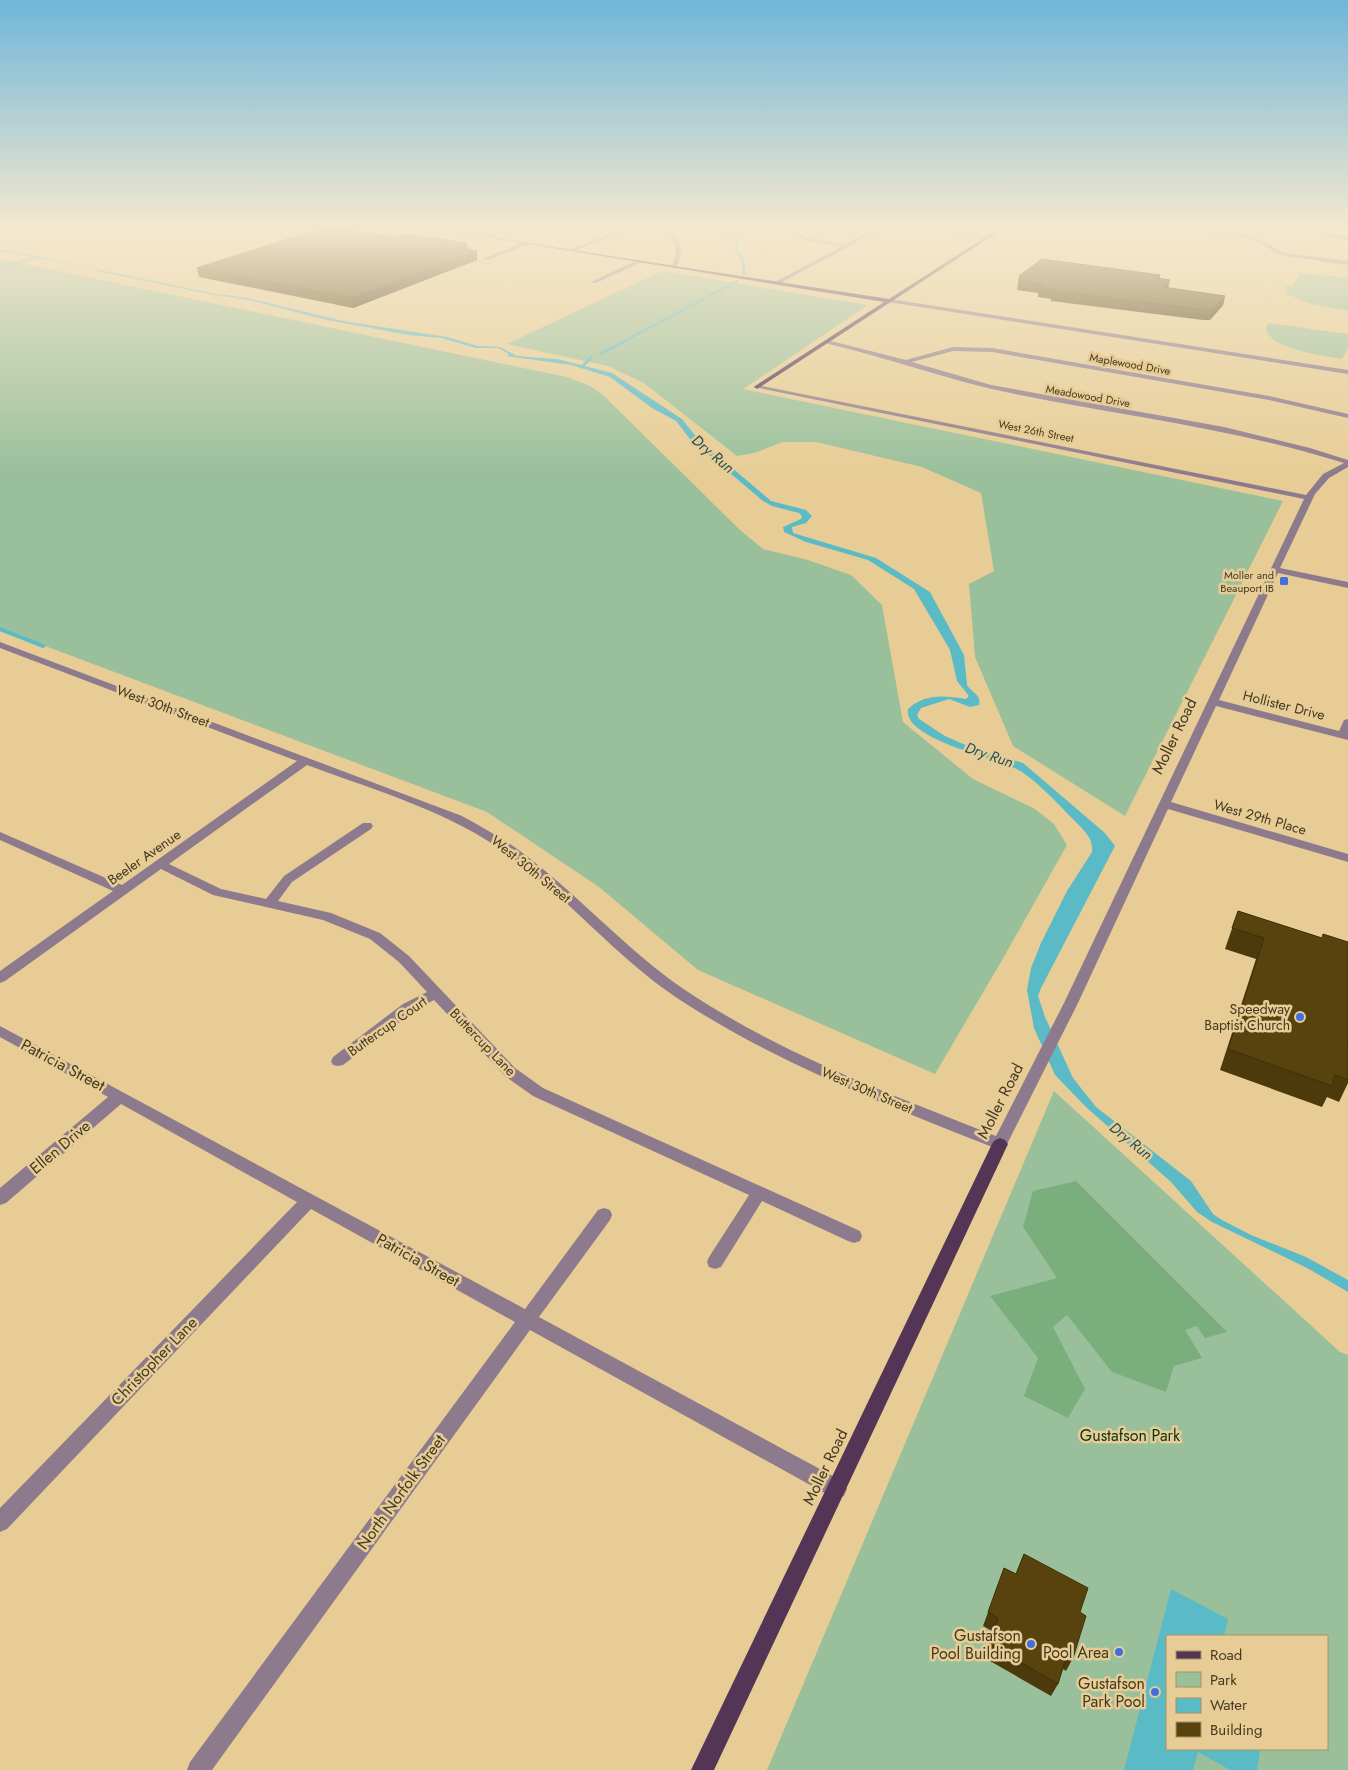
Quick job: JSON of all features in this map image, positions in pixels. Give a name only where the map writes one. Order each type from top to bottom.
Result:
[{"type":"main road","points":[[757,387],[880,308]]},
{"type":"main road","name":"Moller Road","points":[[702,1770],[1000,1144]]},
{"type":"street","points":[[933,308],[1348,372]]},
{"type":"street","name":"Meadowood Drive","points":[[827,342],[875,351],[998,389],[1265,438],[1348,463]]},
{"type":"street","name":"Maplewood Drive","points":[[908,361],[953,349],[992,350],[1265,397],[1348,416]]},
{"type":"street","name":"West 26th Street","points":[[757,387],[1310,498]]},
{"type":"street","name":"Moller Road","points":[[1000,1144],[1037,1075],[1310,498],[1321,480],[1348,463]]},
{"type":"street","points":[[1276,570],[1348,585]]},
{"type":"street","name":"West 30th Street","points":[[0,645],[458,818],[493,838],[529,865],[637,961],[682,994],[754,1038],[855,1086],[1000,1144]]},
{"type":"street","name":"Hollister Drive","points":[[1212,702],[1346,736]]},
{"type":"street","points":[[1346,736],[1348,722]]},
{"type":"street","name":"Beeler Avenue","points":[[0,978],[306,760]]},
{"type":"street","name":"West 29th Place","points":[[1164,804],[1348,858]]},
{"type":"street","points":[[268,904],[288,879],[367,826]]},
{"type":"street","points":[[0,836],[122,890]]},
{"type":"street","name":"Buttercup Lane","points":[[160,864],[217,892],[326,916],[375,936],[400,954],[510,1072],[538,1092],[758,1194],[854,1236]]},
{"type":"street","name":"Buttercup Court","points":[[338,1061],[408,1008],[436,992]]},
{"type":"street","name":"Patricia Street","points":[[0,1031],[837,1489]]},
{"type":"street","name":"Ellen Drive","points":[[0,1198],[120,1096]]},
{"type":"street","points":[[715,1262],[758,1194]]},
{"type":"street","name":"Christopher Lane","points":[[0,1522],[309,1200]]},
{"type":"street","name":"North Norfolk Street","points":[[198,1770],[604,1215]]},
{"type":"green space","points":[[0,308],[234,308],[567,377],[590,386],[603,395],[739,529],[763,549],[808,560],[851,575],[882,605],[903,722],[973,779],[1035,809],[1054,824],[1067,845],[935,1074],[698,970],[599,887],[487,812],[0,629]]},
{"type":"green space","points":[[584,308],[864,308],[743,389],[1283,501],[1125,816],[1013,746],[975,657],[969,584],[994,571],[981,493],[922,467],[816,442],[783,442],[754,453],[737,456],[644,383],[608,366],[507,344]]},
{"type":"green space","points":[[1331,308],[1348,308],[1348,311]]},
{"type":"green space","points":[[1269,323],[1348,334],[1348,348],[1342,359],[1298,350],[1276,341],[1269,335],[1266,328]]},
{"type":"green space","name":"Gustafson Park","points":[[1054,1091],[1340,1352],[1348,1355],[1348,1770],[767,1770]]},
{"type":"green space","points":[[1076,1181],[1227,1332],[1205,1338],[1197,1326],[1185,1330],[1202,1358],[1174,1366],[1166,1392],[1112,1372],[1067,1315],[1053,1327],[1085,1389],[1068,1418],[1024,1396],[1038,1358],[990,1296],[1057,1278],[1023,1227],[1033,1191]]},
{"type":"water","name":"Dry Run","points":[[279,308],[288,308],[343,321],[447,337],[478,346],[500,347],[517,356],[557,359],[612,373],[682,419],[698,439],[771,501],[806,510],[812,516],[806,523],[792,527],[793,533],[876,558],[930,592],[964,655],[967,685],[978,696],[980,702],[979,705],[970,707],[949,699],[921,708],[917,715],[919,719],[945,736],[968,746],[1023,763],[1105,833],[1115,846],[1038,996],[1045,1017],[1073,1078],[1096,1107],[1191,1181],[1213,1214],[1251,1235],[1306,1257],[1348,1280],[1348,1292],[1309,1269],[1212,1222],[1197,1212],[1171,1182],[1087,1108],[1055,1075],[1034,1028],[1027,990],[1031,968],[1041,943],[1067,891],[1092,852],[1091,841],[1081,827],[1052,798],[1022,772],[936,739],[921,730],[911,720],[908,709],[922,700],[936,697],[966,699],[969,696],[957,681],[950,650],[914,589],[868,560],[806,542],[784,532],[783,527],[801,519],[802,516],[799,513],[772,506],[763,501],[690,439],[676,421],[652,408],[610,377],[571,365],[507,356],[509,354],[498,348],[476,348],[441,338],[409,335],[327,320]]},
{"type":"water","name":"Gustafson Park Pool","points":[[1171,1589],[1228,1619],[1224,1635],[1166,1635],[1166,1750],[1260,1750],[1257,1770],[1230,1770],[1198,1752],[1193,1770],[1124,1770]]},
{"type":"building","points":[[1186,308],[1215,308],[1213,310]]},
{"type":"building","name":"Speedway Baptist Church","points":[[1238,911],[1322,938],[1323,934],[1348,942],[1348,1080],[1335,1075],[1332,1086],[1228,1049],[1264,938],[1232,928]]},
{"type":"building","name":"Gustafson Pool Building","points":[[1024,1554],[1088,1588],[1080,1612],[1086,1616],[1073,1658],[1067,1654],[1058,1684],[989,1644],[998,1618],[988,1612],[1004,1568],[1016,1574]]},
{"type":"waterway","name":"Dry Run","points":[[610,349],[687,308]]},
{"type":"waterway","name":"Dry Run","points":[[602,353],[613,347]]},
{"type":"waterway","points":[[583,366],[591,357]]},
{"type":"waterway","points":[[0,629],[43,646]]},
{"type":"place","name":"Moller and Beauport IB","points":[[1284,581]]},
{"type":"place","name":"Speedway Baptist Church","points":[[1300,1017]]},
{"type":"place","name":"Gustafson Pool Building","points":[[1031,1644]]},
{"type":"place","name":"Pool Area","points":[[1119,1652]]},
{"type":"place","name":"Gustafson Park Pool","points":[[1155,1692]]}]
